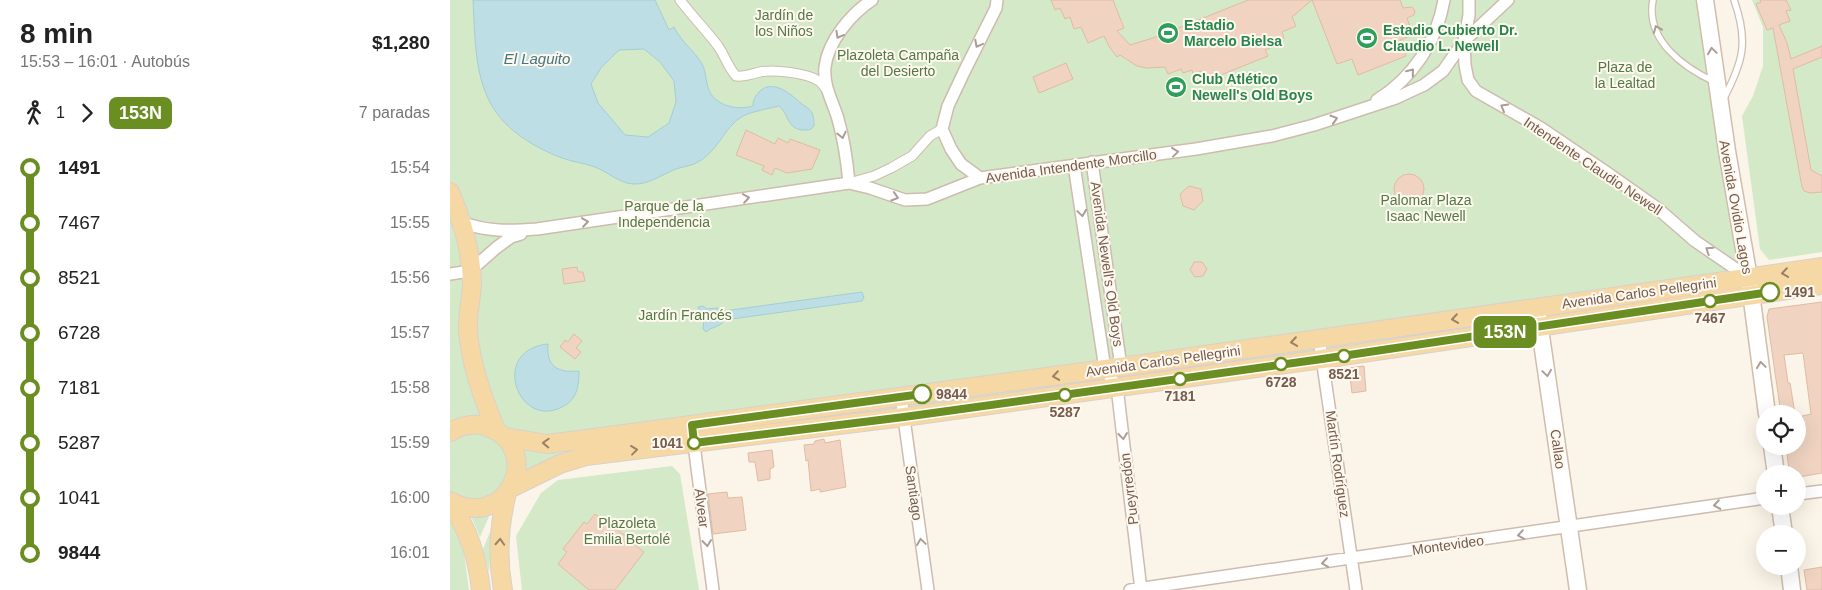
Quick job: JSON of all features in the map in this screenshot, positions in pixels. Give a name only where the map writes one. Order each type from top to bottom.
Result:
[{"type":"main road","name":"Avenida Ovidio Lagos","points":[[1705,0],[1720,106],[1750,286],[1766,405]]},
{"type":"main road","points":[[450,192],[456,220],[466,234],[472,284],[468,330],[482,398],[500,433],[510,444],[515,454],[517,466],[501,522],[499,569],[503,590]]},
{"type":"main road","name":"Avenida Carlos Pellegrini","points":[[450,502],[460,507],[472,509],[486,507],[498,502],[509,491],[560,464],[586,456],[904,417],[1322,359],[1540,326],[1750,286],[1822,267]]},
{"type":"main road","name":"Avenida Carlos Pellegrini","points":[[450,432],[466,425],[476,424],[500,433],[547,444],[1113,368],[1538,308],[1750,286],[1822,285]]},
{"type":"main road","name":"Callao","points":[[1538,308],[1578,590]]},
{"type":"main road","points":[[450,502],[462,520],[473,545],[481,590]]},
{"type":"main road","points":[[1790,575],[1792,590]]},
{"type":"street","points":[[680,0],[717,45],[724,55],[729,68],[736,76],[746,77],[761,72],[777,71],[809,76],[819,81],[827,90]]},
{"type":"street","points":[[872,0],[858,9],[842,29],[825,67],[827,90],[838,118],[847,158],[849,183],[874,176],[912,156],[930,136],[942,129]]},
{"type":"street","points":[[980,178],[961,164],[951,149],[942,129],[948,106],[996,8],[997,0]]},
{"type":"street","points":[[1358,112],[1387,94],[1404,80],[1418,63],[1441,17],[1444,0]]},
{"type":"street","points":[[1464,41],[1469,15],[1469,0]]},
{"type":"street","points":[[1464,41],[1508,0]]},
{"type":"street","name":"Avenida Intendente Morcillo","points":[[456,220],[490,230],[536,229],[849,183],[905,200],[927,199],[980,178],[1196,149],[1272,136],[1358,112],[1424,85],[1443,71],[1464,41]]},
{"type":"street","name":"Intendente Claudio Newell","points":[[1464,41],[1465,66],[1468,80],[1476,91],[1541,128],[1657,208],[1750,286]]},
{"type":"street","name":"Avenida Newell's Old Boys","points":[[1092,162],[1113,368]]},
{"type":"street","name":"Avenida Newell's Old Boys","points":[[1074,165],[1117,387]]},
{"type":"street","name":"Avenida Intendente Morcillo","points":[[470,271],[511,237],[536,229]]},
{"type":"street","points":[[450,274],[470,271]]},
{"type":"street","name":"Martín Rodríguez","points":[[1319,338],[1356,590]]},
{"type":"street","name":"Pueyrredón","points":[[1117,387],[1137,590]]},
{"type":"street","name":"Santiago","points":[[901,397],[928,590]]},
{"type":"street","name":"Alvear","points":[[692,425],[713,590]]},
{"type":"street","points":[[1806,493],[1822,490]]},
{"type":"street","name":"Montevideo","points":[[1137,590],[1756,499]]},
{"type":"lane","points":[[1652,0],[1654,23],[1663,43],[1677,60],[1700,75],[1717,83]]},
{"type":"lane","points":[[1720,106],[1732,86],[1741,60],[1743,38],[1734,0]]},
{"type":"green space","name":"Parque de la Independencia","points":[[450,0],[1705,0],[1749,278],[1822,267],[1822,285],[586,456],[498,502],[450,501]]},
{"type":"green space","points":[[1752,0],[1822,0],[1822,252],[1769,260],[1760,249],[1742,116],[1753,96],[1763,66],[1763,27]]},
{"type":"green space","name":"Plazoleta Emilia Bertolé","points":[[672,466],[680,474],[699,590],[522,590],[516,536],[541,493],[558,480]]},
{"type":"green space","points":[[490,514],[480,537],[471,516]]},
{"type":"green space","points":[[450,518],[462,540],[469,590],[450,590]]},
{"type":"green space","points":[[493,525],[489,572],[483,549]]},
{"type":"water","name":"El Laguito","points":[[473,0],[655,0],[669,30],[674,27],[702,64],[709,90],[719,102],[735,107],[753,106],[755,97],[763,88],[778,88],[788,92],[809,109],[813,115],[814,126],[807,130],[794,127],[779,106],[751,113],[736,121],[709,154],[694,164],[676,169],[644,183],[633,184],[623,182],[595,167],[562,158],[541,149],[512,130],[504,122],[491,104],[481,80],[476,54]],"holes":[[[644,49],[660,62],[674,81],[676,102],[669,123],[648,137],[625,135],[598,103],[591,84],[601,68],[619,50]]]},
{"type":"water","points":[[862,292],[864,298],[862,301],[725,320],[720,325],[706,332],[703,329],[704,318],[698,307],[703,306],[707,309],[717,308],[724,311]]},
{"type":"water","points":[[548,344],[551,363],[565,371],[579,371],[579,377],[578,387],[571,401],[562,407],[546,411],[533,408],[523,399],[516,386],[515,373],[519,360],[530,349]]},
{"type":"building","name":"Estadio Marcelo Bielsa","points":[[1051,0],[1113,0],[1124,28],[1117,31],[1130,45],[1156,37],[1248,0],[1312,0],[1292,17],[1296,26],[1282,32],[1284,38],[1273,42],[1275,46],[1265,50],[1268,56],[1206,81],[1202,71],[1193,74],[1192,70],[1183,73],[1181,69],[1168,74],[1165,67],[1147,68],[1137,66],[1120,55],[1117,57],[1104,36],[1088,43],[1081,27],[1074,29],[1070,17],[1065,19],[1060,8],[1055,10]]},
{"type":"building","name":"Estadio Cubierto Dr. Claudio L. Newell","points":[[1312,0],[1400,0],[1403,8],[1412,7],[1415,11],[1414,15],[1407,18],[1413,35],[1400,40],[1406,56],[1358,75],[1352,59],[1337,64]]},
{"type":"building","points":[[1760,0],[1786,0],[1791,10],[1786,11],[1790,21],[1779,25],[1787,43],[1791,59],[1822,46],[1822,57],[1793,69],[1811,170],[1822,176],[1822,192],[1810,193],[1804,191],[1802,187],[1773,28],[1767,30],[1756,4],[1761,2]]},
{"type":"building","points":[[1066,63],[1073,79],[1039,93],[1033,77]]},
{"type":"building","points":[[746,130],[775,144],[778,138],[788,143],[790,139],[820,150],[812,169],[787,173],[775,168],[772,175],[762,170],[764,166],[736,155]]},
{"type":"building","points":[[1409,174],[1419,179],[1424,189],[1419,199],[1409,204],[1399,199],[1394,189],[1399,179]]},
{"type":"building","points":[[1189,186],[1201,189],[1203,201],[1194,210],[1183,206],[1180,194]]},
{"type":"building","points":[[1194,262],[1202,262],[1207,269],[1203,276],[1195,277],[1190,270]]},
{"type":"building","points":[[577,267],[578,272],[583,272],[585,281],[564,284],[562,269]]},
{"type":"building","points":[[1822,302],[1822,473],[1806,476],[1806,465],[1788,465],[1787,455],[1806,455],[1806,415],[1811,414],[1803,353],[1784,355],[1794,405],[1780,405],[1767,317],[1769,309]]},
{"type":"building","points":[[574,334],[582,341],[576,348],[581,352],[575,359],[560,347],[565,340],[568,342]]},
{"type":"building","points":[[1364,366],[1366,391],[1352,393],[1349,368]]},
{"type":"building","points":[[824,439],[825,443],[840,440],[846,487],[820,492],[820,489],[811,491],[808,460],[806,461],[804,445],[814,444],[815,441]]},
{"type":"building","points":[[772,450],[774,467],[770,469],[770,479],[758,481],[755,462],[749,462],[748,453]]},
{"type":"building","points":[[727,492],[728,498],[742,497],[746,530],[713,534],[708,494]]},
{"type":"building","points":[[595,514],[630,539],[644,552],[615,590],[589,590],[558,564],[567,552],[563,549],[584,522],[587,524]]},
{"type":"building","points":[[1822,567],[1822,590],[1807,590],[1805,575],[1806,570]]},
{"type":"bus line","name":"153N","points":[[922,394],[692,425],[694,443],[904,417],[1322,359],[1770,292]]},
{"type":"place","name":"Estadio Marcelo Bielsa","points":[[1168,33]]},
{"type":"place","name":"Estadio Cubierto Dr. Claudio L. Newell","points":[[1367,38]]},
{"type":"place","name":"Club Atlético Newell's Old Boys","points":[[1176,87]]},
{"type":"place","name":"1491","points":[[1770,292]]},
{"type":"place","name":"7467","points":[[1710,301]]},
{"type":"place","name":"8521","points":[[1344,356]]},
{"type":"place","name":"6728","points":[[1281,364]]},
{"type":"place","name":"7181","points":[[1180,379]]},
{"type":"place","name":"9844","points":[[922,394]]},
{"type":"place","name":"5287","points":[[1065,395]]},
{"type":"place","name":"1041","points":[[694,443]]},
{"type":"park label","name":"Jardín de los Niños","points":[[784,24]]},
{"type":"park label","name":"Plazoleta Campaña del Desierto","points":[[898,64]]},
{"type":"park label","name":"Plaza de la Lealtad","points":[[1625,76]]},
{"type":"park label","name":"Palomar Plaza Isaac Newell","points":[[1426,208]]},
{"type":"park label","name":"Jardín Francés","points":[[685,315]]}]
